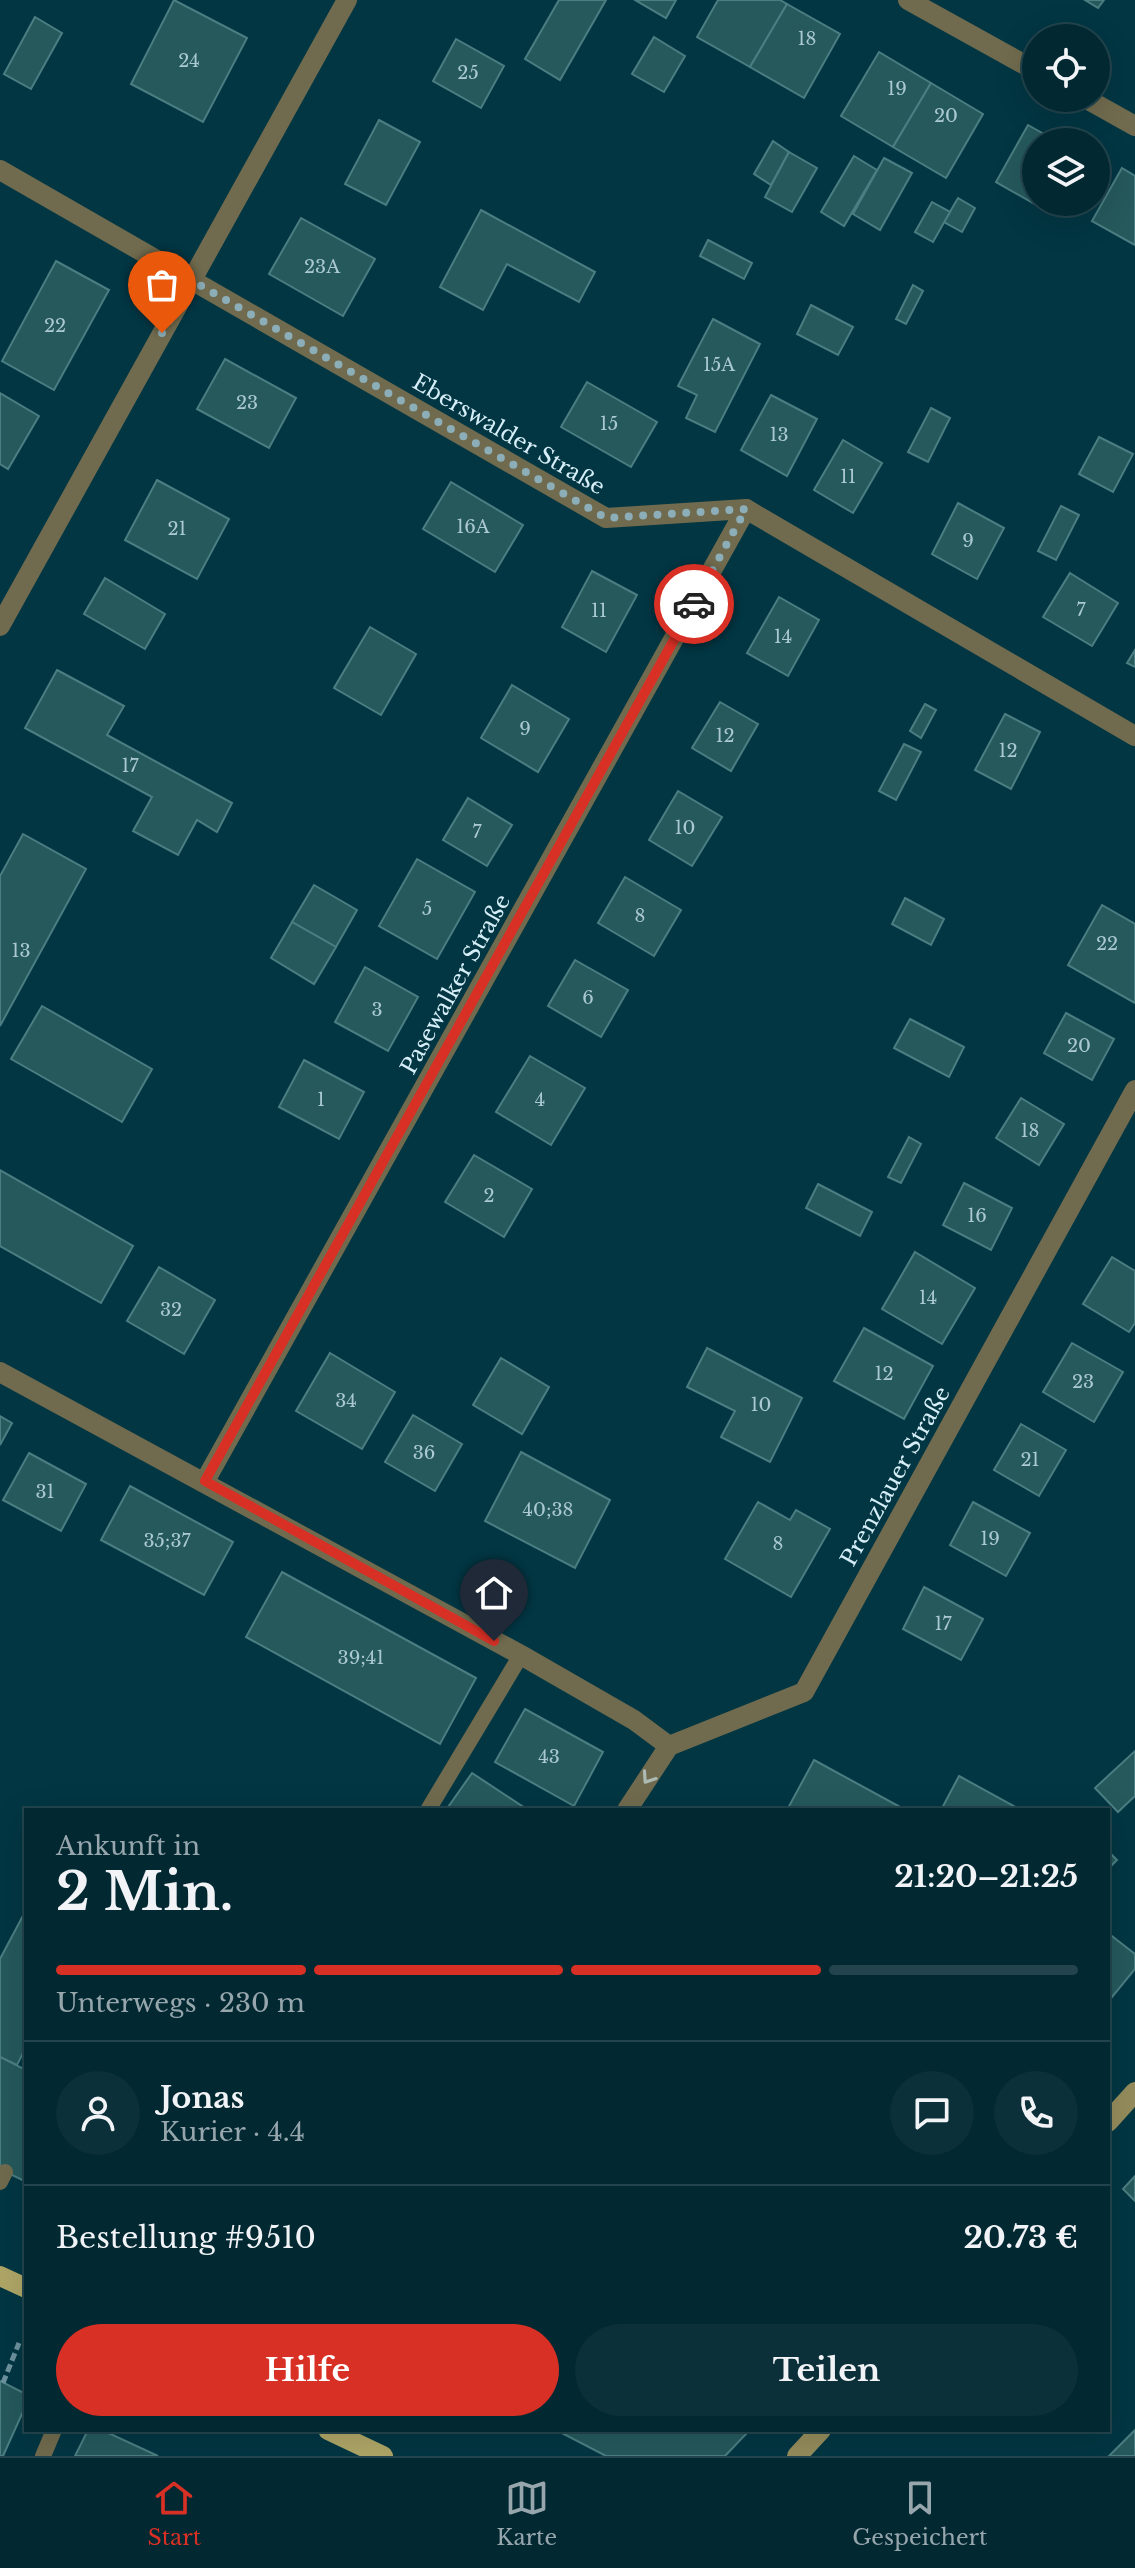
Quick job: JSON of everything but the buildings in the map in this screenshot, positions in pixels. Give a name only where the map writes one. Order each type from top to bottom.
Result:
[{"type":"main road","points":[[0,2276],[24,2287]]},
{"type":"main road","points":[[332,2432],[383,2456]]},
{"type":"street","points":[[0,626],[347,0]]},
{"type":"street","points":[[908,0],[1022,63]]},
{"type":"street","points":[[1110,112],[1135,126]]},
{"type":"street","name":"Eberswalder Straße","points":[[0,170],[606,518],[746,509]]},
{"type":"street","points":[[746,509],[1135,736]]},
{"type":"street","name":"Pasewalker Straße","points":[[205,1481],[746,509]]},
{"type":"street","name":"Prenzlauer Straße","points":[[669,1746],[804,1692],[1135,1090]]},
{"type":"street","points":[[0,1372],[205,1481],[634,1720],[669,1746],[628,1808]]},
{"type":"street","points":[[1110,2120],[1135,2092]]},
{"type":"street","points":[[797,2456],[819,2432]]},
{"type":"lane","points":[[429,1808],[521,1655]]},
{"type":"lane","points":[[43,2456],[53,2432]]},
{"type":"path","points":[[3,2383],[19,2343]]},
{"type":"way so far","points":[[162,333],[191,280],[606,518],[746,509],[694,604]]},
{"type":"route","points":[[494,1641],[205,1481],[694,604]]}]
